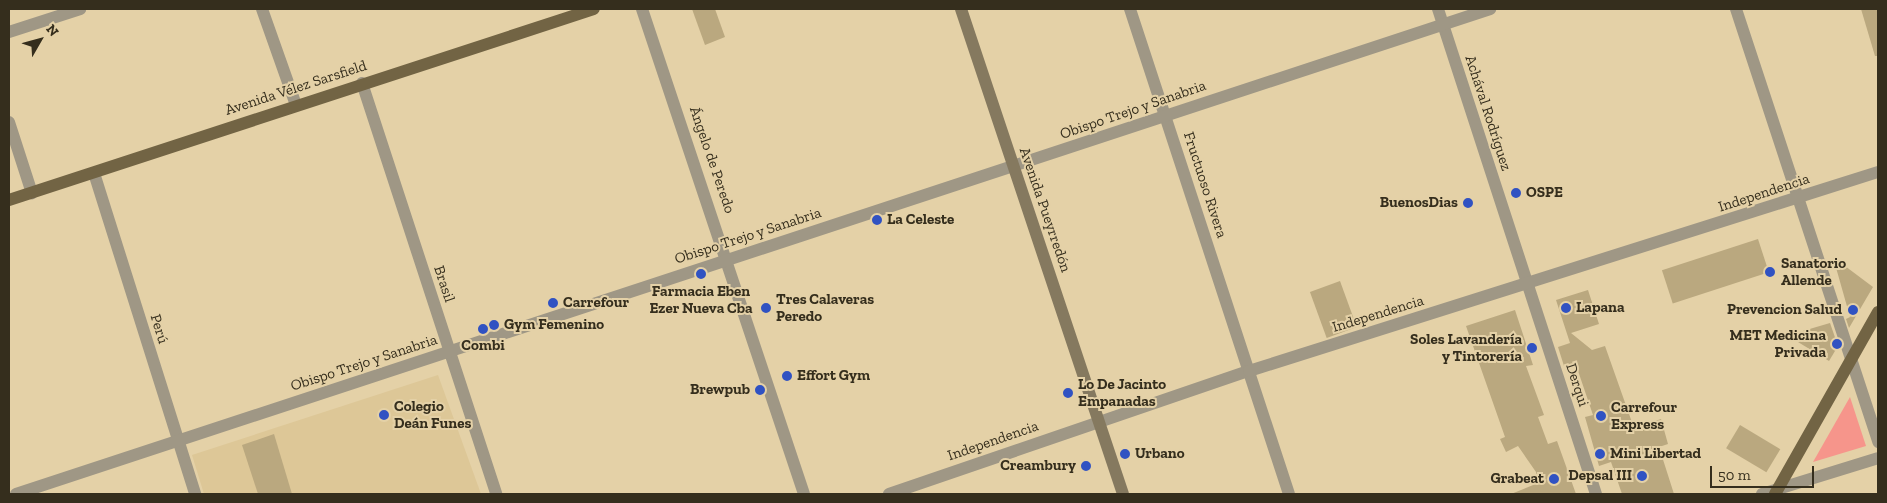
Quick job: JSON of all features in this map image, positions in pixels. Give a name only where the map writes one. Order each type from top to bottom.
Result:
[{"type":"main road","name":"Avenida Vélez Sarsfield","points":[[9,200],[296,104],[594,9]]},
{"type":"main road","name":"Avenida Pueyrredón","points":[[961,9],[1123,494]]},
{"type":"main road","points":[[1776,492],[1878,312]]},
{"type":"street","points":[[9,32],[80,9]]},
{"type":"street","points":[[262,9],[296,104]]},
{"type":"street","name":"Ángelo de Peredo","points":[[642,9],[728,259],[804,494]]},
{"type":"street","name":"Fructuoso Rivera","points":[[1130,9],[1289,494]]},
{"type":"street","name":"Achával Rodríguez","points":[[1438,9],[1527,285]]},
{"type":"street","name":"Obispo Trejo y Sanabria","points":[[16,494],[450,353],[728,259],[1490,9]]},
{"type":"street","points":[[1736,9],[1800,199],[1878,442]]},
{"type":"street","name":"Brasil","points":[[362,83],[496,494]]},
{"type":"street","points":[[9,122],[32,193]]},
{"type":"street","name":"Perú","points":[[94,172],[195,494]]},
{"type":"street","name":"Independencia","points":[[889,494],[1249,371],[1800,199],[1878,172]]},
{"type":"street","name":"Derqui","points":[[1527,285],[1596,494]]},
{"type":"street","points":[[1762,494],[1776,492],[1878,458]]},
{"type":"shaded area","name":"Colegio Deán Funes","points":[[438,375],[481,494],[204,494],[192,455]]},
{"type":"shaded area","points":[[1850,397],[1866,446],[1813,462]]},
{"type":"building","points":[[692,9],[715,9],[725,37],[705,45]]},
{"type":"building","points":[[1861,9],[1878,9],[1878,56],[1875,56]]},
{"type":"building","points":[[1758,239],[1769,272],[1673,303],[1662,270]]},
{"type":"building","points":[[1833,257],[1873,287],[1849,328],[1846,319],[1850,317]]},
{"type":"building","points":[[1340,281],[1357,327],[1327,338],[1310,292]]},
{"type":"building","points":[[1588,290],[1599,324],[1571,333],[1592,350],[1605,346],[1634,428],[1661,419],[1668,444],[1659,447],[1674,494],[1622,494],[1611,462],[1599,466],[1585,417],[1593,415],[1576,365],[1564,366],[1558,347],[1570,343],[1556,300]]},
{"type":"building","points":[[1515,310],[1533,365],[1526,366],[1544,415],[1538,417],[1548,444],[1557,441],[1576,494],[1511,494],[1538,483],[1536,472],[1518,446],[1506,452],[1500,439],[1505,437],[1466,326]]},
{"type":"building","points":[[1830,323],[1838,346],[1829,361],[1798,342],[1796,333]]},
{"type":"building","points":[[1740,425],[1780,449],[1766,472],[1726,448]]},
{"type":"building","points":[[274,434],[292,494],[258,494],[242,445]]},
{"type":"place","name":"OSPE","points":[[1516,193]]},
{"type":"place","name":"BuenosDias","points":[[1468,203]]},
{"type":"place","name":"La Celeste","points":[[877,220]]},
{"type":"place","name":"Sanatorio Allende","points":[[1770,272]]},
{"type":"place","name":"Farmacia Eben Ezer Nueva Cba","points":[[701,274]]},
{"type":"place","name":"Carrefour","points":[[553,303]]},
{"type":"place","name":"Tres Calaveras Peredo","points":[[766,308]]},
{"type":"place","name":"Lapana","points":[[1566,308]]},
{"type":"place","name":"Prevencion Salud","points":[[1853,310]]},
{"type":"place","name":"Gym Femenino","points":[[494,325]]},
{"type":"place","name":"Combi","points":[[483,329]]},
{"type":"place","name":"MET Medicina Privada","points":[[1837,344]]},
{"type":"place","name":"Soles Lavandería y Tintorería","points":[[1532,348]]},
{"type":"place","name":"Effort Gym","points":[[787,376]]},
{"type":"place","name":"Brewpub","points":[[760,390]]},
{"type":"place","name":"Lo De Jacinto Empanadas","points":[[1068,393]]},
{"type":"place","name":"Colegio Deán Funes","points":[[384,415]]},
{"type":"place","name":"Carrefour Express","points":[[1601,416]]},
{"type":"place","name":"Urbano","points":[[1125,454]]},
{"type":"place","name":"Mini Libertad","points":[[1600,454]]},
{"type":"place","name":"Creambury","points":[[1086,466]]},
{"type":"place","name":"Depsal III","points":[[1642,476]]},
{"type":"place","name":"Grabeat","points":[[1554,479]]}]
